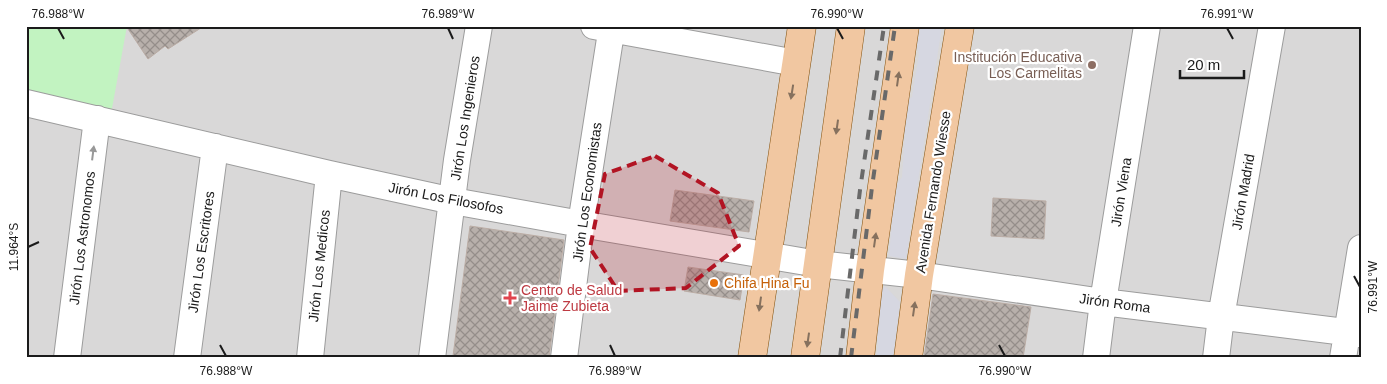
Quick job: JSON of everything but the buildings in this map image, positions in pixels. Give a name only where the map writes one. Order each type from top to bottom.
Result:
[{"type":"main road","points":[[752,358],[802,26]]},
{"type":"main road","points":[[805,358],[851,26]]},
{"type":"main road","points":[[860,358],[870,270],[905,26]]},
{"type":"main road","name":"Avenida Fernando Wiesse","points":[[908,358],[919,275],[960,26]]},
{"type":"street","name":"Jirón Los Ingenieros","points":[[432,358],[457,160],[479,26]]},
{"type":"street","name":"Jirón Viena","points":[[1096,358],[1103,302],[1147,26]]},
{"type":"street","name":"Jirón Madrid","points":[[1216,358],[1221,317],[1272,26]]},
{"type":"street","points":[[605,27],[796,63]]},
{"type":"street","name":"Jirón Los Economistas","points":[[564,358],[605,27]]},
{"type":"street","name":"Jirón Los Filosofos","points":[[26,103],[453,201],[766,256],[870,270]]},
{"type":"street","name":"Jirón Los Astronomos","points":[[67,358],[97,119]]},
{"type":"street","name":"Jirón Los Escritores","points":[[187,358],[215,147]]},
{"type":"street","name":"Jirón Los Medicos","points":[[310,358],[329,174]]},
{"type":"street","points":[[1343,358],[1354,333],[1361,248]]},
{"type":"street","name":"Jirón Roma","points":[[870,270],[919,275],[1103,302],[1354,333]]},
{"type":"highlighted area","points":[[655,156],[718,193],[739,246],[686,288],[618,291],[590,248],[605,174]]},
{"type":"shaded area","points":[[26,26],[1361,26],[1361,358],[26,358]]},
{"type":"shaded area","points":[[917,26],[942,26],[906,259],[889,256],[892,222],[884,215],[895,194],[897,184],[902,177],[905,134],[898,124],[902,103],[912,97],[919,54],[914,38]]},
{"type":"shaded area","points":[[886,287],[900,302],[894,358],[876,358],[878,345],[872,318],[879,288]]},
{"type":"green space","points":[[26,26],[127,26],[111,114],[26,94]]},
{"type":"railway","points":[[840,358],[860,190],[884,26]]},
{"type":"railway","points":[[851,358],[872,187],[895,26]]},
{"type":"place","name":"Institución Educativa Los Carmelitas","points":[[1092,65]]},
{"type":"place","name":"Chifa Hina Fu","points":[[714,283]]},
{"type":"place","name":"Centro de Salud Jaime Zubieta","points":[[510,298]]}]
